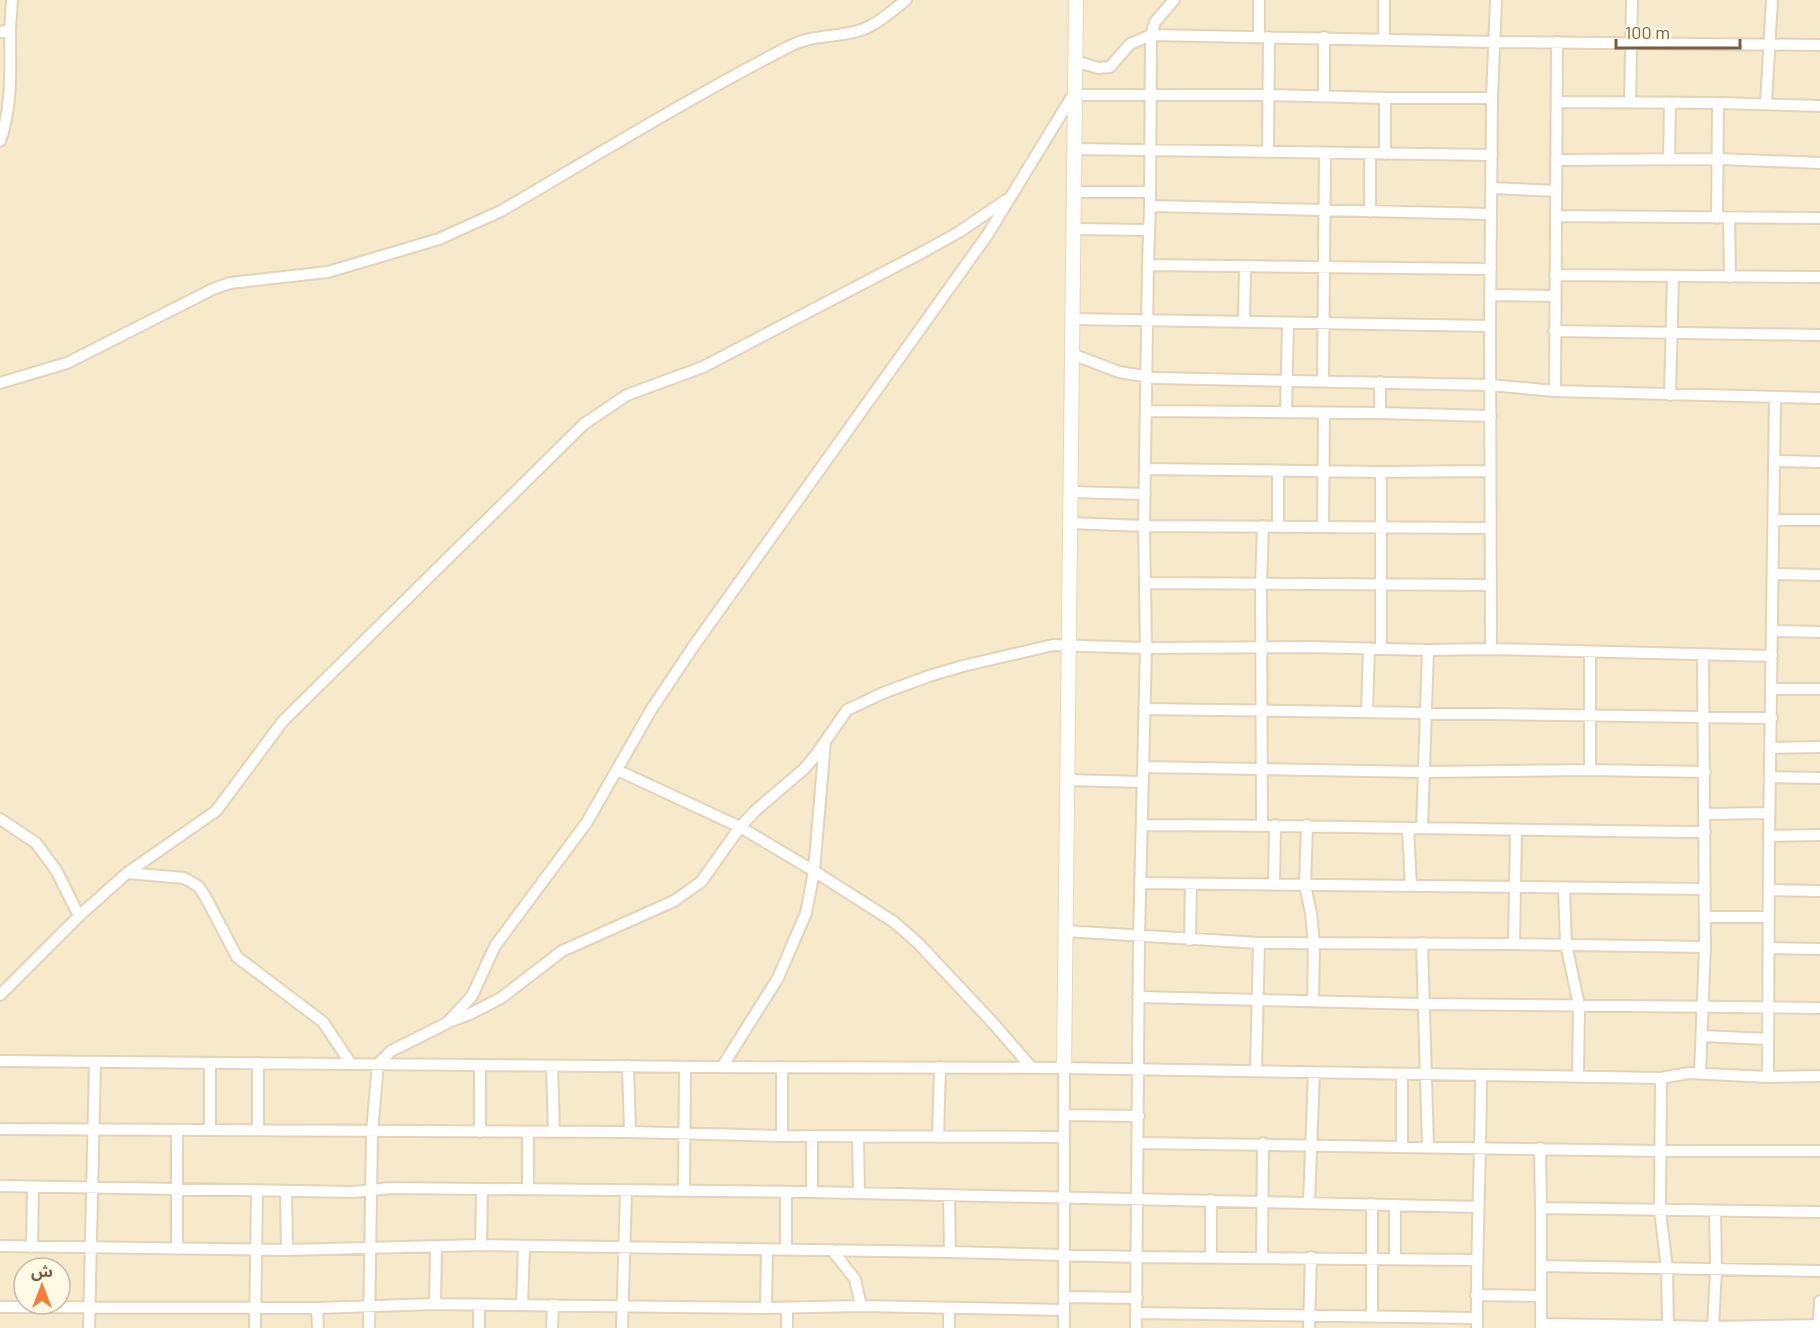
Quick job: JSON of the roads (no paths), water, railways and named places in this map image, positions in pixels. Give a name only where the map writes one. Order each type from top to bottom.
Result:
[{"type":"street","points":[[0,141],[10,100],[5,31],[12,0]]},
{"type":"street","points":[[0,383],[67,363],[213,289],[230,283],[328,272],[439,239],[471,226],[501,211],[703,93],[790,46],[810,38],[860,30],[878,22],[906,0]]},
{"type":"street","points":[[1064,1328],[1065,931],[1076,0]]},
{"type":"street","points":[[1136,1328],[1138,997],[1146,648],[1144,526],[1151,35],[1155,22],[1174,0]]},
{"type":"street","points":[[1259,0],[1269,95],[1268,152]]},
{"type":"street","points":[[1383,0],[1384,39]]},
{"type":"street","points":[[1491,649],[1491,155],[1496,0]]},
{"type":"street","points":[[1630,102],[1632,0]]},
{"type":"street","points":[[1766,104],[1772,0]]},
{"type":"street","points":[[1075,62],[1098,68],[1110,67],[1130,44],[1151,35],[1494,42],[1820,45]]},
{"type":"street","points":[[1324,38],[1324,96]]},
{"type":"street","points":[[1555,391],[1557,42]]},
{"type":"street","points":[[447,1023],[472,996],[495,946],[586,822],[651,710],[693,647],[987,234],[1067,103],[1075,96],[1151,94],[1492,98]]},
{"type":"street","points":[[1385,98],[1385,154]]},
{"type":"street","points":[[1557,102],[1718,102],[1820,106]]},
{"type":"street","points":[[1717,218],[1718,102]]},
{"type":"street","points":[[1669,159],[1670,103]]},
{"type":"street","points":[[1073,149],[1491,155]]},
{"type":"street","points":[[1323,382],[1325,153]]},
{"type":"street","points":[[1370,154],[1370,212]]},
{"type":"street","points":[[1556,160],[1719,159],[1820,163]]},
{"type":"street","points":[[1492,188],[1556,191]]},
{"type":"street","points":[[1073,192],[1150,192]]},
{"type":"street","points":[[0,995],[79,916],[127,873],[216,811],[283,721],[572,435],[593,418],[627,395],[704,367],[913,257],[959,232],[1008,198]]},
{"type":"street","points":[[1150,206],[1491,214]]},
{"type":"street","points":[[1556,216],[1820,218]]},
{"type":"street","points":[[1729,218],[1730,277]]},
{"type":"street","points":[[1073,229],[1149,230]]},
{"type":"street","points":[[1148,266],[1491,269]]},
{"type":"street","points":[[1244,322],[1245,268]]},
{"type":"street","points":[[1555,275],[1820,277]]},
{"type":"street","points":[[1670,395],[1673,277]]},
{"type":"street","points":[[1490,295],[1554,296]]},
{"type":"street","points":[[1072,319],[1490,326]]},
{"type":"street","points":[[1286,412],[1288,323]]},
{"type":"street","points":[[1554,331],[1820,335]]},
{"type":"street","points":[[1072,354],[1110,369],[1147,377],[1490,385],[1555,391],[1820,398]]},
{"type":"street","points":[[1380,382],[1380,413]]},
{"type":"street","points":[[1768,1077],[1775,398]]},
{"type":"street","points":[[1146,411],[1491,416]]},
{"type":"street","points":[[1323,526],[1324,413]]},
{"type":"street","points":[[1774,461],[1820,462]]},
{"type":"street","points":[[1145,469],[1323,472],[1490,471]]},
{"type":"street","points":[[1278,471],[1278,526]]},
{"type":"street","points":[[1381,472],[1381,648]]},
{"type":"street","points":[[1070,492],[1145,494]]},
{"type":"street","points":[[1774,520],[1820,520]]},
{"type":"street","points":[[1070,523],[1144,526],[1490,528]]},
{"type":"street","points":[[1262,825],[1261,584],[1263,526]]},
{"type":"street","points":[[1773,574],[1820,575]]},
{"type":"street","points":[[1145,583],[1491,585]]},
{"type":"street","points":[[1773,631],[1820,632]]},
{"type":"street","points":[[369,1328],[372,1131],[378,1064],[391,1051],[501,998],[562,951],[674,901],[702,882],[740,827],[756,810],[804,769],[847,710],[882,693],[929,676],[1053,645],[1146,648],[1491,649],[1772,656]]},
{"type":"street","points":[[1366,711],[1369,648]]},
{"type":"street","points":[[1422,828],[1428,650]]},
{"type":"street","points":[[1590,652],[1590,770]]},
{"type":"street","points":[[1700,1073],[1705,947],[1703,655]]},
{"type":"street","points":[[1772,689],[1820,689]]},
{"type":"street","points":[[1144,709],[1772,718]]},
{"type":"street","points":[[723,1067],[778,978],[806,913],[814,871],[825,742]]},
{"type":"street","points":[[1771,748],[1820,747]]},
{"type":"street","points":[[1144,767],[1423,772],[1590,770],[1705,772]]},
{"type":"street","points":[[617,770],[740,827],[894,922],[993,1023],[1032,1068]]},
{"type":"street","points":[[1770,777],[1820,778]]},
{"type":"street","points":[[1068,780],[1143,782]]},
{"type":"street","points":[[1705,814],[1769,813]]},
{"type":"street","points":[[0,819],[36,843],[56,870],[79,916]]},
{"type":"street","points":[[1143,825],[1307,825],[1516,831],[1705,832]]},
{"type":"street","points":[[1274,885],[1275,825]]},
{"type":"street","points":[[1307,825],[1305,885],[1314,944],[1313,1001]]},
{"type":"street","points":[[1408,828],[1411,886]]},
{"type":"street","points":[[1514,944],[1516,831]]},
{"type":"street","points":[[1769,836],[1820,835]]},
{"type":"street","points":[[127,873],[184,879],[198,886],[206,896],[237,957],[323,1022],[351,1064]]},
{"type":"street","points":[[1140,883],[1705,890]]},
{"type":"street","points":[[1190,940],[1191,884]]},
{"type":"street","points":[[1564,888],[1566,944],[1579,1005],[1578,1077]]},
{"type":"street","points":[[1770,890],[1820,891]]},
{"type":"street","points":[[1705,917],[1769,917]]},
{"type":"street","points":[[1065,931],[1259,943],[1705,947]]},
{"type":"street","points":[[1256,1071],[1259,943]]},
{"type":"street","points":[[1422,943],[1428,1075],[1428,1146]]},
{"type":"street","points":[[1769,948],[1820,949]]},
{"type":"street","points":[[1138,997],[1423,1004],[1820,1008]]},
{"type":"street","points":[[1702,1036],[1768,1039]]},
{"type":"street","points":[[0,1061],[1064,1068],[1661,1078],[1700,1073],[1768,1077],[1820,1076]]},
{"type":"street","points":[[89,1328],[95,1062]]},
{"type":"street","points":[[210,1063],[210,1130]]},
{"type":"street","points":[[258,1063],[258,1130]]},
{"type":"street","points":[[480,1065],[480,1132]]},
{"type":"street","points":[[552,1066],[554,1132]]},
{"type":"street","points":[[628,1066],[630,1132]]},
{"type":"street","points":[[684,1191],[685,1067]]},
{"type":"street","points":[[782,1067],[782,1137]]},
{"type":"street","points":[[938,1137],[940,1068]]},
{"type":"street","points":[[1309,1202],[1314,1072]]},
{"type":"street","points":[[1402,1074],[1402,1145]]},
{"type":"street","points":[[1136,1313],[1309,1322],[1372,1316],[1477,1323],[1476,1260],[1481,1147],[1481,1075]]},
{"type":"street","points":[[1661,1078],[1660,1210],[1667,1269],[1668,1326]]},
{"type":"street","points":[[1064,1114],[1098,1117],[1139,1116]]},
{"type":"street","points":[[0,1129],[630,1132],[782,1137],[1064,1137]]},
{"type":"street","points":[[177,1130],[177,1249]]},
{"type":"street","points":[[528,1132],[528,1189]]},
{"type":"street","points":[[812,1137],[812,1192]]},
{"type":"street","points":[[858,1137],[859,1192]]},
{"type":"street","points":[[1138,1143],[1402,1145],[1659,1151],[1820,1151]]},
{"type":"street","points":[[1262,1257],[1263,1143]]},
{"type":"street","points":[[1540,1148],[1541,1326],[1713,1328],[1819,1324],[1820,1301]]},
{"type":"street","points":[[0,1186],[257,1191],[390,1188],[859,1192],[1478,1207]]},
{"type":"street","points":[[32,1247],[33,1187]]},
{"type":"street","points":[[481,1245],[482,1190]]},
{"type":"street","points":[[255,1328],[257,1191]]},
{"type":"street","points":[[286,1191],[287,1250]]},
{"type":"street","points":[[622,1328],[626,1191]]},
{"type":"street","points":[[786,1192],[786,1249]]},
{"type":"street","points":[[949,1195],[950,1252]]},
{"type":"street","points":[[1211,1200],[1211,1257]]},
{"type":"street","points":[[1372,1204],[1372,1316]]},
{"type":"street","points":[[1395,1205],[1395,1258]]},
{"type":"street","points":[[1541,1209],[1820,1212]]},
{"type":"street","points":[[1713,1328],[1716,1270],[1714,1211]]},
{"type":"street","points":[[435,1304],[436,1245]]},
{"type":"street","points":[[0,1246],[287,1250],[481,1245],[1137,1257],[1372,1257],[1476,1260]]},
{"type":"street","points":[[522,1305],[524,1246]]},
{"type":"street","points":[[766,1308],[767,1249]]},
{"type":"street","points":[[832,1250],[855,1279],[861,1306]]},
{"type":"street","points":[[1309,1322],[1311,1257]]},
{"type":"street","points":[[1541,1266],[1820,1271]]},
{"type":"street","points":[[1476,1295],[1541,1296]]},
{"type":"street","points":[[1064,1297],[1137,1298]]},
{"type":"street","points":[[0,1306],[317,1308],[435,1304],[766,1308],[861,1306],[1064,1310]]},
{"type":"street","points":[[479,1305],[479,1328]]},
{"type":"street","points":[[552,1328],[553,1305]]},
{"type":"street","points":[[317,1308],[318,1328]]},
{"type":"street","points":[[787,1308],[787,1328]]},
{"type":"street","points":[[949,1308],[949,1328]]}]
